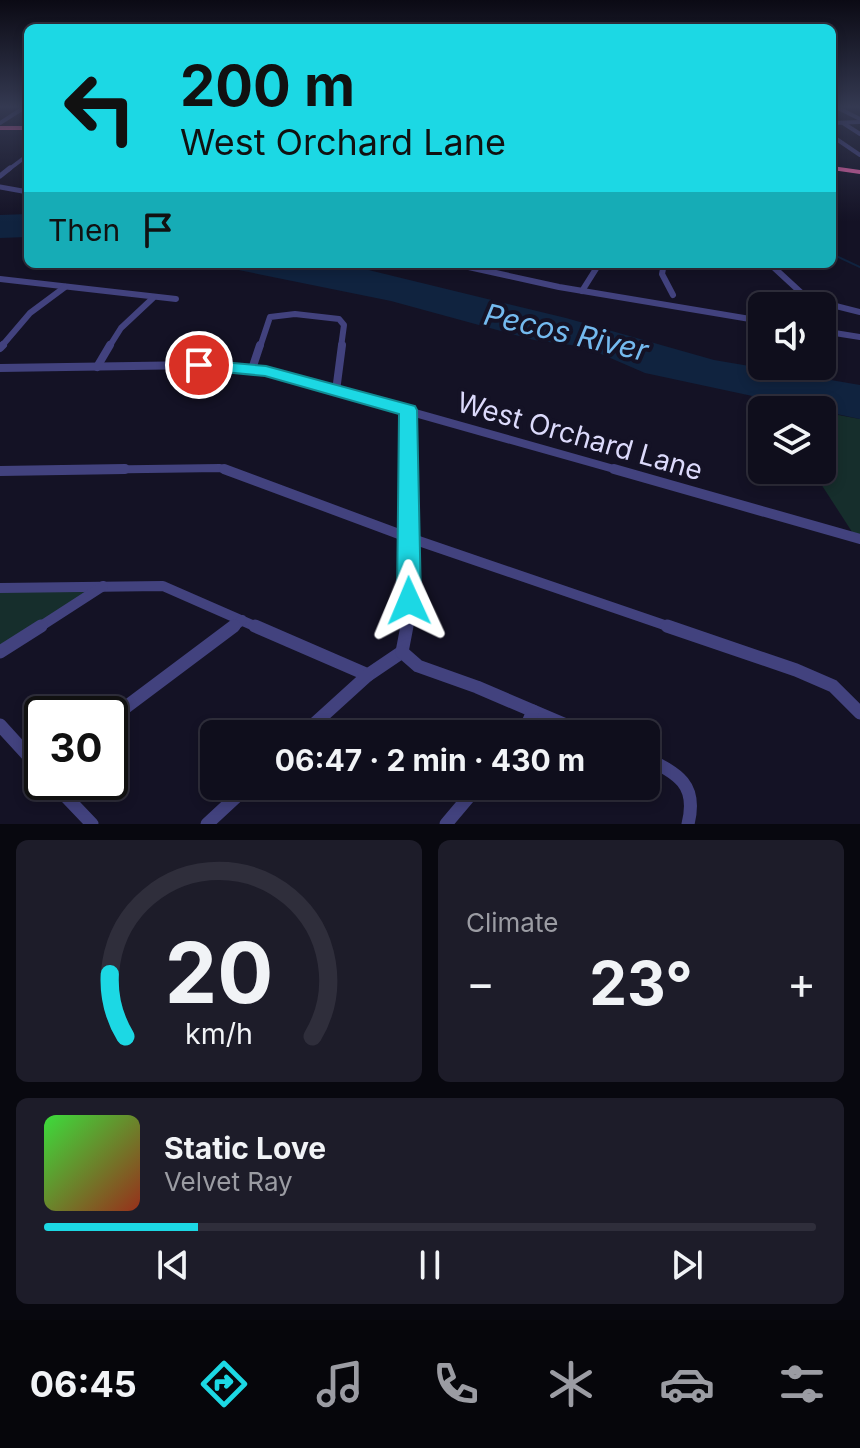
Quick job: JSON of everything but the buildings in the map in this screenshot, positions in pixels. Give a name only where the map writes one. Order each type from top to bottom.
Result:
[{"type":"highway","points":[[836,169],[860,172]]},
{"type":"street","points":[[845,145],[860,155]]},
{"type":"street","points":[[848,147],[860,148]]},
{"type":"street","points":[[0,176],[24,158]]},
{"type":"street","points":[[0,187],[24,191]]},
{"type":"street","points":[[472,268],[582,291],[748,319]]},
{"type":"street","points":[[490,272],[494,268]]},
{"type":"street","points":[[582,291],[596,268]]},
{"type":"street","points":[[663,268],[662,274],[673,295]]},
{"type":"street","points":[[774,268],[808,299],[860,312]]},
{"type":"street","points":[[0,279],[176,299]]},
{"type":"street","points":[[0,348],[30,313],[65,287]]},
{"type":"street","points":[[97,367],[121,328],[153,298]]},
{"type":"street","points":[[252,369],[270,317],[297,314],[339,319],[344,325],[336,391]]},
{"type":"street","points":[[836,333],[860,337]]},
{"type":"street","name":"West Orchard Lane","points":[[0,368],[199,365],[252,369],[408,410],[860,539]]},
{"type":"street","points":[[318,720],[368,675],[402,652],[409,612],[408,410]]},
{"type":"street","points":[[0,471],[220,468],[407,537],[796,670],[833,686],[860,713]]},
{"type":"street","points":[[0,588],[158,585],[368,675]]},
{"type":"street","points":[[0,652],[103,586]]},
{"type":"street","points":[[128,706],[242,620]]},
{"type":"street","points":[[402,652],[418,666],[554,720]]},
{"type":"street","points":[[529,720],[533,711]]},
{"type":"street","points":[[0,725],[24,751]]},
{"type":"street","points":[[660,766],[688,787],[693,802],[688,824]]},
{"type":"street","points":[[69,800],[92,824]]},
{"type":"street","points":[[207,824],[233,800]]},
{"type":"street","points":[[446,824],[466,800]]},
{"type":"green space","points":[[836,415],[860,419],[860,539],[856,538],[821,484],[836,484]]},
{"type":"green space","points":[[103,586],[0,652],[0,588]]},
{"type":"water","points":[[24,214],[24,237],[0,238],[0,215]]},
{"type":"water","name":"Pecos River","points":[[229,268],[360,268],[566,318],[714,360],[748,366],[748,380],[831,380],[860,385],[860,419],[836,414],[836,396],[752,396],[645,373],[585,347],[534,340],[391,301]]},
{"type":"waterway","points":[[836,256],[860,267]]},
{"type":"route","points":[[199,365],[266,371],[408,410],[409,601]]}]
